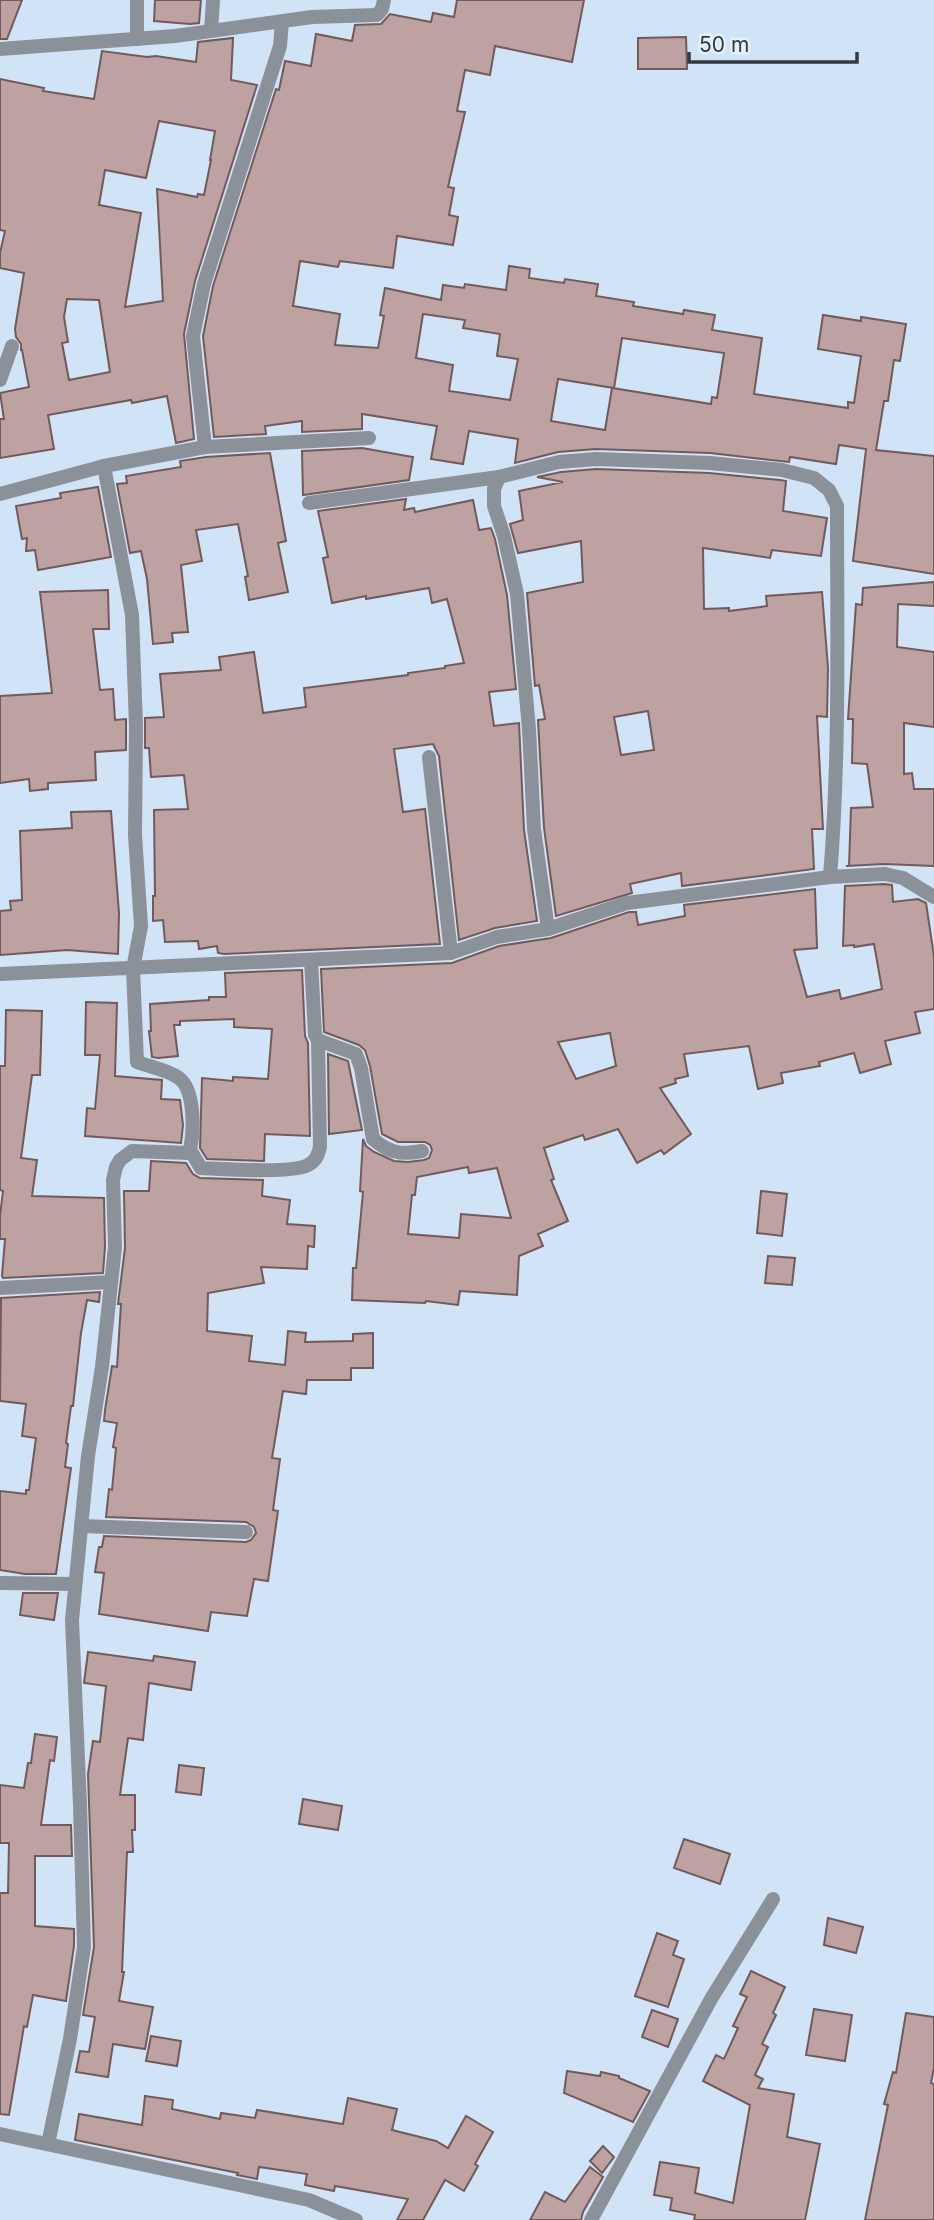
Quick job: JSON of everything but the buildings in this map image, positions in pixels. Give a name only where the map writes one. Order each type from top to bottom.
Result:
[{"type":"street","points":[[137,0],[137,39]]},
{"type":"street","points":[[211,31],[213,0]]},
{"type":"street","points":[[0,49],[137,39],[312,17],[377,15],[384,0]]},
{"type":"street","points":[[205,447],[193,336],[204,284],[280,46],[282,22]]},
{"type":"street","points":[[0,380],[12,346]]},
{"type":"street","points":[[0,494],[104,466],[205,447],[369,438]]},
{"type":"street","points":[[309,503],[499,477],[559,462],[596,459],[698,462],[782,470],[814,478],[829,489],[837,506],[835,817],[830,877]]},
{"type":"street","points":[[48,2144],[70,2039],[84,1947],[72,1620],[88,1455],[102,1367],[115,1247],[113,1180],[120,1160],[132,1150],[187,1154],[190,1150],[194,1120],[187,1089],[180,1079],[137,1062],[133,969],[141,926],[135,835],[136,726],[132,615],[104,466]]},
{"type":"street","points":[[499,477],[494,489],[494,506],[517,593],[529,729],[534,830],[548,929]]},
{"type":"street","points":[[429,757],[450,953]]},
{"type":"street","points":[[0,974],[450,953],[497,937],[548,929],[628,903],[830,877],[885,874],[903,878],[934,897]]},
{"type":"street","points":[[190,1150],[201,1168],[286,1169],[307,1166],[317,1158],[320,1147],[318,1040],[315,1035],[310,960]]},
{"type":"street","points":[[318,1040],[356,1054],[361,1068],[373,1139],[386,1150],[409,1154],[422,1151]]},
{"type":"street","points":[[0,1288],[111,1282]]},
{"type":"street","points":[[81,1526],[246,1532]]},
{"type":"street","points":[[0,1583],[75,1584]]},
{"type":"street","points":[[591,2220],[711,1999],[773,1899]]},
{"type":"street","points":[[0,2134],[309,2200],[356,2220]]}]
